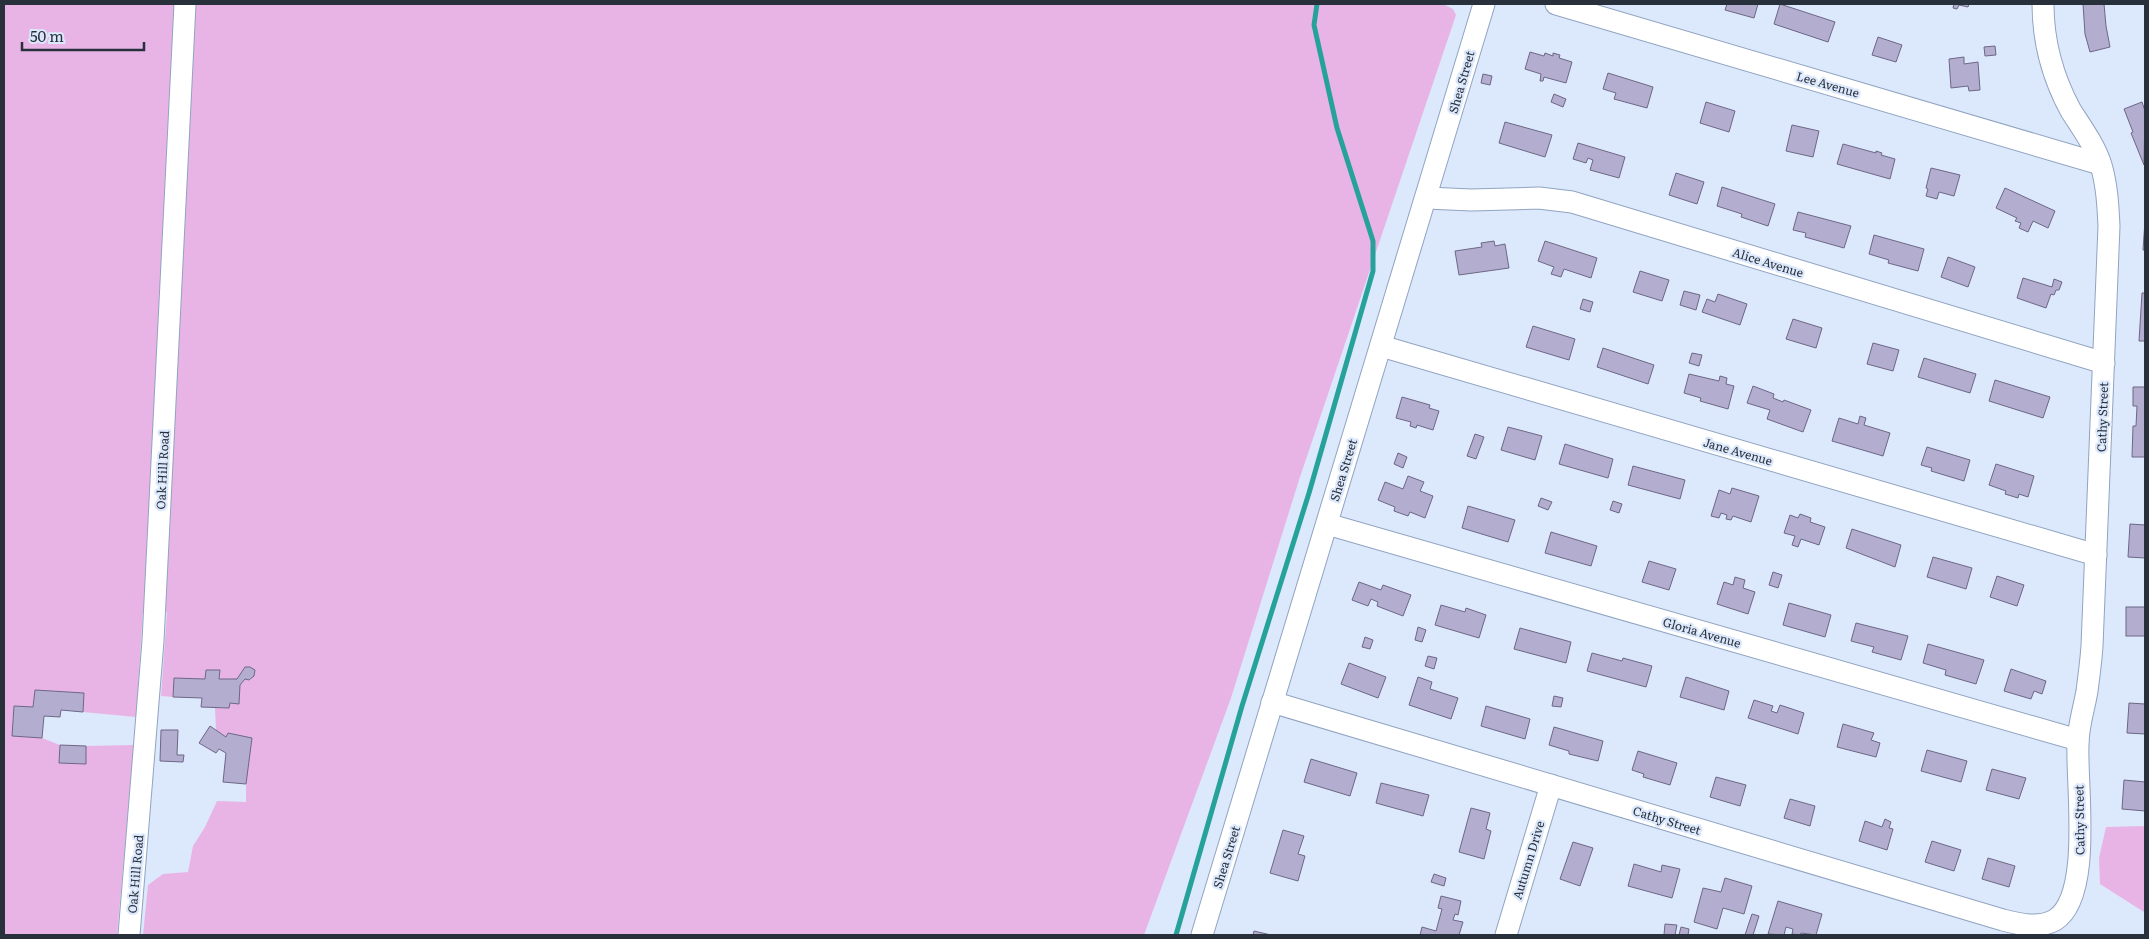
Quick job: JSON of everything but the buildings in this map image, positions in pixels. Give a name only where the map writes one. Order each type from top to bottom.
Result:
[{"type":"street","name":"Oak Hill Road","points":[[129,935],[154,642],[185,4]]},
{"type":"street","name":"Shea Street","points":[[1202,935],[1484,4]]},
{"type":"street","name":"Lee Avenue","points":[[1556,4],[2100,164]]},
{"type":"street","name":"Cathy Street","points":[[1272,702],[2002,920],[2018,924],[2042,924],[2054,920],[2064,911],[2069,902],[2077,874],[2080,842],[2078,740],[2087,692],[2092,646],[2109,226],[2105,180],[2100,164],[2092,146],[2070,109],[2053,71],[2044,28],[2043,4]]},
{"type":"street","name":"Alice Avenue","points":[[1426,198],[1471,200],[1538,198],[1572,202],[2104,363]]},
{"type":"street","name":"Jane Avenue","points":[[1381,346],[2096,555]]},
{"type":"street","name":"Gloria Avenue","points":[[1327,524],[2078,740]]},
{"type":"street","name":"Autumn Drive","points":[[1506,935],[1551,785]]},
{"type":"shaded area","points":[[4,4],[1443,4],[1453,9],[1456,15],[1299,480],[1231,698],[1144,935],[143,935],[148,885],[163,874],[188,872],[193,846],[205,827],[217,801],[246,802],[251,738],[228,733],[226,737],[216,730],[215,708],[229,708],[240,686],[245,679],[250,680],[254,676],[255,671],[250,667],[245,667],[237,679],[219,679],[220,671],[206,670],[205,679],[174,678],[173,697],[161,696],[167,612],[143,611],[136,717],[83,712],[84,693],[35,690],[33,707],[14,706],[12,735],[42,738],[60,745],[59,763],[85,764],[86,746],[134,745],[117,935],[4,935]]},
{"type":"shaded area","points":[[2145,826],[2145,915],[2144,912],[2100,884],[2099,858],[2106,827]]},
{"type":"waterway","points":[[1176,935],[1242,706],[1309,493],[1373,271],[1373,241],[1337,128],[1314,25],[1317,4]]}]
